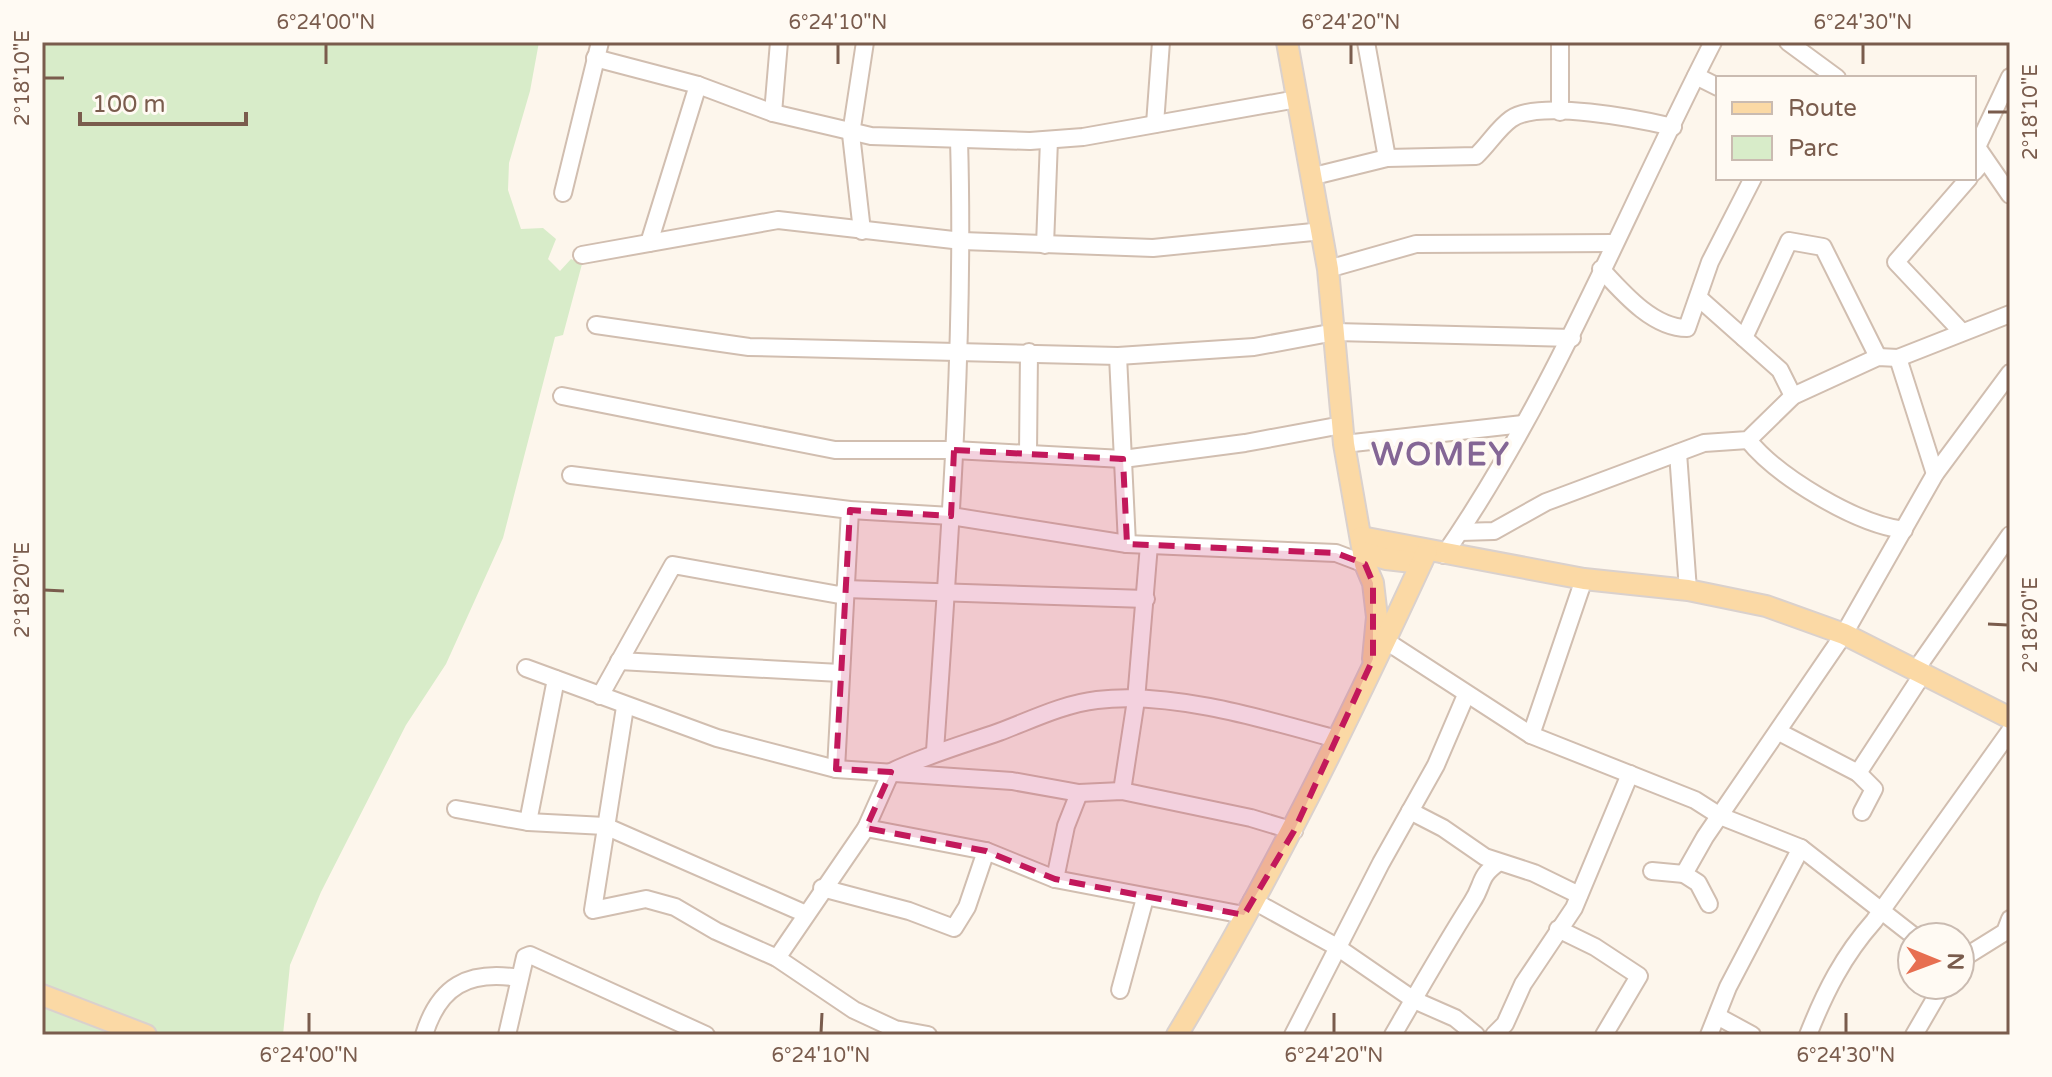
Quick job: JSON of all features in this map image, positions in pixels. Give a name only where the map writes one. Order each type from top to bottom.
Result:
[{"type":"main road","points":[[1287,42],[1323,231],[1343,434],[1363,551],[1373,583],[1377,617],[1373,659]]},
{"type":"main road","points":[[1363,551],[1386,559],[1431,557],[1688,590],[1766,606],[1844,634],[2010,718]]},
{"type":"main road","points":[[1177,1035],[1294,831],[1373,659],[1386,641],[1431,557]]},
{"type":"main road","points":[[42,995],[146,1035]]},
{"type":"street","points":[[773,113],[779,42]]},
{"type":"street","points":[[862,231],[851,134],[865,42]]},
{"type":"street","points":[[1155,124],[1161,42]]},
{"type":"street","points":[[1366,42],[1387,158]]},
{"type":"street","points":[[1560,42],[1560,112]]},
{"type":"street","points":[[1431,557],[1460,532],[1572,338],[1613,243],[1713,42]]},
{"type":"street","points":[[1788,42],[1834,76]]},
{"type":"street","points":[[563,193],[598,50],[773,113],[851,134],[959,140],[1049,140],[1297,99]]},
{"type":"street","points":[[1696,76],[1716,86]]},
{"type":"street","points":[[1976,170],[1980,165],[1976,145],[2010,77]]},
{"type":"street","points":[[649,243],[698,85]]},
{"type":"street","points":[[1314,176],[1387,158],[1476,156],[1511,119],[1531,113],[1619,114],[1673,127]]},
{"type":"street","points":[[935,751],[954,450],[962,241],[959,140]]},
{"type":"street","points":[[1045,245],[1049,140]]},
{"type":"street","points":[[1976,145],[2010,195]]},
{"type":"street","points":[[1601,269],[1621,291],[1670,328],[1687,328],[1700,299],[1710,262],[1752,180]]},
{"type":"street","points":[[1961,331],[1896,262],[1967,180]]},
{"type":"street","points":[[582,255],[778,220],[962,241],[1153,248],[1323,231]]},
{"type":"street","points":[[1744,338],[1789,241],[1823,247],[1878,357]]},
{"type":"street","points":[[1328,269],[1416,244],[1613,243]]},
{"type":"street","points":[[1700,299],[1780,370],[1793,396]]},
{"type":"street","points":[[1460,532],[1494,531],[1546,502],[1704,443],[1748,440],[1793,396],[1878,357],[1898,358],[2010,314]]},
{"type":"street","points":[[596,325],[749,347],[885,353],[906,349],[1118,356],[1254,347],[1335,332],[1572,338]]},
{"type":"street","points":[[1028,453],[1029,352]]},
{"type":"street","points":[[1118,356],[1127,544]]},
{"type":"street","points":[[1898,358],[1935,474]]},
{"type":"street","points":[[1684,874],[1844,634],[1935,474],[2010,373]]},
{"type":"street","points":[[562,396],[690,424],[835,450],[954,450],[1123,459],[1343,434],[1523,424]]},
{"type":"street","points":[[1748,440],[1765,462],[1788,478],[1880,527],[1904,530]]},
{"type":"street","points":[[1678,453],[1688,590]]},
{"type":"street","points":[[571,475],[850,510],[951,516],[1127,544],[1336,553],[1363,551]]},
{"type":"street","points":[[836,769],[850,510]]},
{"type":"street","points":[[1858,773],[1920,670],[2010,535]]},
{"type":"street","points":[[1122,791],[1136,700],[1149,545]]},
{"type":"street","points":[[600,696],[673,565],[845,592],[1146,599]]},
{"type":"street","points":[[1531,735],[1584,579]]},
{"type":"street","points":[[1386,641],[1531,735],[1695,800],[1720,816],[1801,848],[1897,921]]},
{"type":"street","points":[[619,661],[840,673]]},
{"type":"street","points":[[526,668],[625,707],[717,738],[836,769],[1012,781],[1079,793],[1122,791],[1251,818],[1294,831]]},
{"type":"street","points":[[528,822],[556,679]]},
{"type":"street","points":[[1293,1035],[1436,765],[1466,695]]},
{"type":"street","points":[[777,958],[822,888],[866,828],[891,772],[935,751],[1056,710],[1097,700],[1136,700],[1205,707],[1336,739]]},
{"type":"street","points":[[625,707],[593,910],[631,901],[658,901],[777,958],[854,1010],[895,1029],[920,1033]]},
{"type":"street","points":[[1808,1035],[1816,1012],[1848,950],[1883,908],[2010,731]]},
{"type":"street","points":[[1779,732],[1858,773],[1874,787],[1862,812]]},
{"type":"street","points":[[1494,1035],[1505,1024],[1523,984],[1579,895],[1630,774]]},
{"type":"street","points":[[1055,879],[1066,826],[1079,793]]},
{"type":"street","points":[[456,809],[528,822],[605,826],[806,914]]},
{"type":"street","points":[[1410,811],[1498,863],[1534,873],[1579,895]]},
{"type":"street","points":[[866,828],[986,851],[1055,879],[1145,898],[1248,907],[1337,947],[1414,1000],[1455,1018],[1476,1035]]},
{"type":"street","points":[[1709,1035],[1769,904],[1801,848]]},
{"type":"street","points":[[822,888],[909,911],[954,928],[967,907],[986,851]]},
{"type":"street","points":[[1393,1035],[1444,944],[1475,898],[1482,874],[1498,863]]},
{"type":"street","points":[[1652,871],[1684,874],[1698,883],[1709,904]]},
{"type":"street","points":[[1120,990],[1145,898]]},
{"type":"street","points":[[1558,929],[1595,947],[1639,976],[1604,1035]]},
{"type":"street","points":[[1976,948],[2008,929]]},
{"type":"street","points":[[507,1035],[525,957],[530,955],[706,1035]]},
{"type":"street","points":[[424,1035],[440,997],[457,985],[499,975],[519,978]]},
{"type":"street","points":[[1914,1035],[1934,1001]]},
{"type":"street","points":[[1717,1016],[1752,1035]]},
{"type":"highlighted area","points":[[954,450],[1123,459],[1127,544],[1336,553],[1365,564],[1373,583],[1373,659],[1294,831],[1244,915],[1055,879],[986,851],[866,828],[891,772],[836,769],[850,510],[951,516]]},
{"type":"green space","points":[[42,42],[539,42],[530,91],[509,163],[508,190],[521,229],[543,228],[556,239],[548,259],[560,271],[571,259],[582,264],[563,335],[555,337],[503,538],[446,664],[406,725],[321,892],[290,965],[283,1035],[42,1035]]},
{"type":"district","name":"WOMEY","points":[[1441,455]]}]
